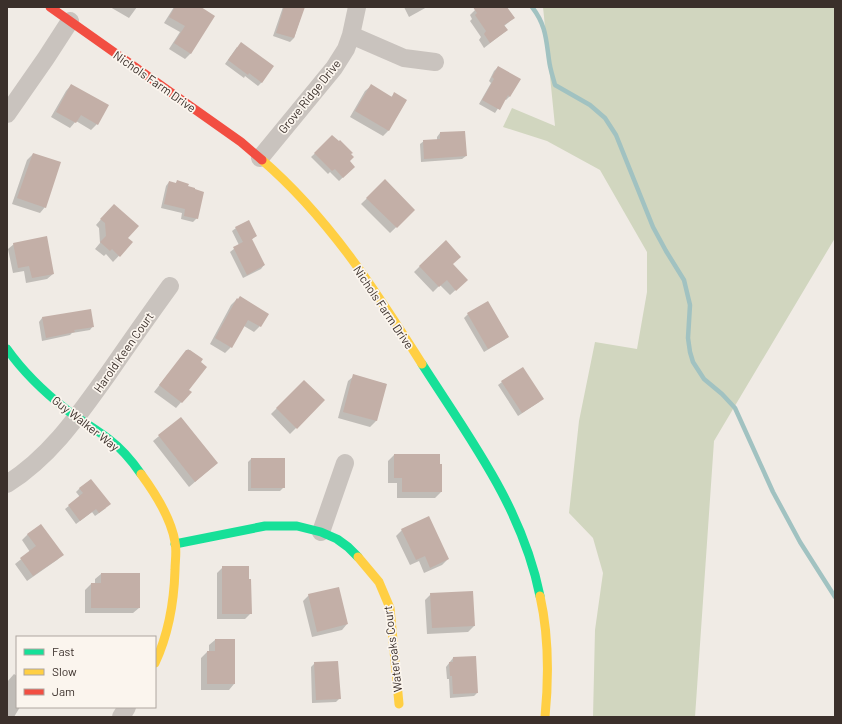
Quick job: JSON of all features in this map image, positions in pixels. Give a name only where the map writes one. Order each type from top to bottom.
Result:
[{"type":"street","name":"Nichols Farm Drive","points":[[50,7],[241,142],[260,158],[295,191],[331,231],[358,267],[498,482],[514,514],[526,543],[541,598],[548,655],[545,717]]},
{"type":"street","name":"Grove Ridge Drive","points":[[260,158],[334,68],[346,49],[357,7]]},
{"type":"street","points":[[7,114],[70,21]]},
{"type":"street","points":[[350,35],[404,58],[435,62]]},
{"type":"street","name":"Harold Keen Court","points":[[7,484],[48,452],[77,417],[170,286]]},
{"type":"street","name":"Guy Walker Way","points":[[7,349],[35,382],[77,417],[120,448],[149,485],[173,534],[175,544],[173,604],[163,649],[156,661]]},
{"type":"street","points":[[321,532],[345,463]]},
{"type":"street","name":"Wateroaks Court","points":[[175,544],[265,526],[282,525],[297,526],[321,532],[337,539],[348,547],[361,560],[379,582],[390,608],[399,704]]},
{"type":"street","points":[[121,717],[126,708]]},
{"type":"green space","points":[[543,7],[835,7],[835,238],[714,441],[695,717],[593,717],[595,630],[603,573],[593,538],[569,513],[579,421],[595,342],[637,349],[647,292],[647,252],[600,170],[547,141],[503,127],[512,108],[555,126]]},
{"type":"building","points":[[175,7],[201,7],[215,16],[191,54],[174,43],[185,26],[169,17]]},
{"type":"building","points":[[284,7],[305,7],[294,38],[276,33]]},
{"type":"building","points":[[473,7],[507,7],[515,18],[504,25],[508,30],[490,43],[484,34],[486,31],[475,15],[477,13]]},
{"type":"building","points":[[241,42],[274,66],[262,83],[249,73],[248,75],[228,60]]},
{"type":"building","points":[[498,66],[521,79],[510,97],[508,95],[500,110],[482,100],[494,79],[492,77]]},
{"type":"building","points":[[71,84],[109,105],[98,125],[81,115],[76,123],[56,112]]},
{"type":"building","points":[[371,84],[392,97],[394,92],[407,100],[389,131],[355,111]]},
{"type":"building","points":[[465,131],[467,156],[424,159],[423,140],[440,139],[440,132]]},
{"type":"building","points":[[332,135],[339,141],[340,140],[353,153],[351,154],[354,157],[350,161],[355,167],[343,178],[335,169],[332,171],[314,153]]},
{"type":"building","points":[[33,153],[61,162],[46,208],[17,198]]},
{"type":"building","points":[[385,179],[415,210],[397,228],[366,198]]},
{"type":"building","points":[[177,180],[189,184],[188,186],[204,192],[198,219],[184,216],[185,209],[164,204],[169,181],[176,183]]},
{"type":"building","points":[[114,204],[139,226],[128,238],[133,242],[120,257],[112,249],[110,251],[100,242],[106,236],[105,223],[100,219]]},
{"type":"building","points":[[249,220],[257,236],[252,239],[265,265],[247,275],[233,247],[243,242],[235,227]]},
{"type":"building","points":[[47,236],[54,274],[32,278],[29,266],[18,268],[13,243]]},
{"type":"building","points":[[446,240],[461,257],[453,264],[468,280],[456,291],[447,280],[439,287],[419,266]]},
{"type":"building","points":[[240,296],[269,314],[261,327],[248,320],[232,348],[215,338],[237,298],[238,299]]},
{"type":"building","points":[[488,301],[509,337],[488,349],[467,313]]},
{"type":"building","points":[[91,309],[94,327],[74,330],[75,332],[46,338],[42,317]]},
{"type":"building","points":[[186,350],[190,350],[203,359],[201,362],[207,367],[189,390],[192,392],[182,403],[159,385]]},
{"type":"building","points":[[523,367],[544,399],[522,413],[501,381]]},
{"type":"building","points":[[353,374],[387,384],[377,421],[343,412]]},
{"type":"building","points":[[304,380],[325,400],[297,429],[276,408]]},
{"type":"building","points":[[181,417],[218,463],[195,482],[158,435]]},
{"type":"building","points":[[394,454],[440,454],[440,464],[442,464],[442,492],[402,492],[402,478],[394,478]]},
{"type":"building","points":[[251,458],[285,458],[285,488],[251,488]]},
{"type":"building","points":[[91,479],[111,504],[99,513],[96,509],[80,521],[68,505],[83,493],[79,488]]},
{"type":"building","points":[[429,516],[449,559],[430,568],[425,556],[416,560],[401,529]]},
{"type":"building","points":[[41,524],[64,555],[33,576],[20,558],[36,546],[27,534]]},
{"type":"building","points":[[222,566],[249,566],[252,614],[222,614]]},
{"type":"building","points":[[101,573],[140,573],[140,608],[91,608],[91,583],[101,583]]},
{"type":"building","points":[[339,587],[348,624],[317,632],[308,594]]},
{"type":"building","points":[[473,591],[475,626],[432,628],[430,593]]},
{"type":"building","points":[[215,639],[235,639],[235,684],[207,684],[207,651],[215,651]]},
{"type":"building","points":[[476,656],[478,693],[453,694],[452,676],[450,676],[449,662],[453,662],[453,657]]},
{"type":"building","points":[[338,661],[341,699],[316,700],[314,662]]},
{"type":"waterway","points":[[532,7],[537,14],[545,32],[550,67],[555,85],[590,105],[605,118],[616,135],[653,227],[684,280],[690,305],[688,338],[693,362],[704,379],[722,394],[735,408],[773,492],[800,542],[835,597]]},
{"type":"traffic: fast","points":[[7,349],[20,366],[42,389],[67,410],[105,436],[127,456],[141,474]]},
{"type":"traffic: fast","points":[[422,364],[476,447],[507,503],[521,533],[532,564],[540,596]]},
{"type":"traffic: fast","points":[[175,544],[265,526],[297,526],[321,532],[337,539],[358,557]]},
{"type":"traffic: slow","points":[[262,160],[286,182],[330,230],[369,282],[422,364]]},
{"type":"traffic: slow","points":[[141,474],[152,489],[166,515],[173,533],[176,549],[170,618],[156,661]]},
{"type":"traffic: slow","points":[[358,557],[379,582],[390,608],[399,704]]},
{"type":"traffic: slow","points":[[540,596],[547,641],[545,717]]},
{"type":"traffic: jam","points":[[50,7],[241,142],[262,160]]}]
